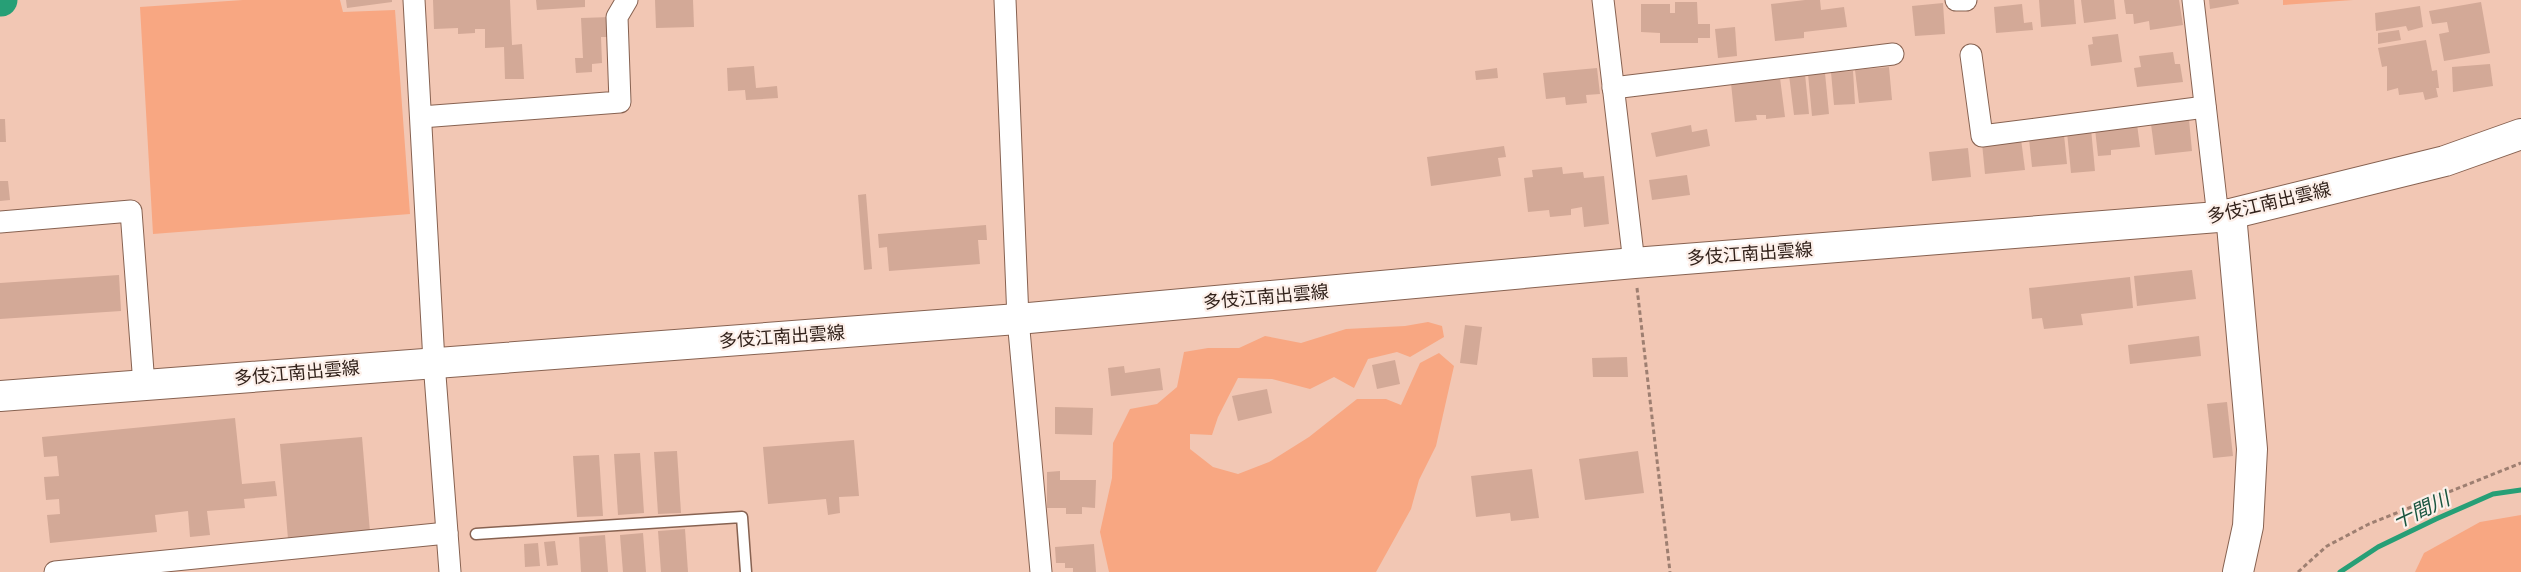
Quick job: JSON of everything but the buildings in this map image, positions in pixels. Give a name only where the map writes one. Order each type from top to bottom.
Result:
[{"type":"main road","name":"多伎江南出雲線","points":[[0,396],[1018,320],[1634,263],[2225,216],[2445,161],[2521,134]]},
{"type":"main road","points":[[2225,216],[2252,449],[2248,526],[2238,572]]},
{"type":"street","points":[[414,0],[434,362],[450,572]]},
{"type":"street","points":[[421,117],[620,102],[617,17],[627,0]]},
{"type":"street","points":[[1005,0],[1018,320],[1037,572]]},
{"type":"street","points":[[1604,0],[1634,263]]},
{"type":"street","points":[[1956,0],[1966,0]]},
{"type":"street","points":[[2193,0],[2205,107],[2225,216]]},
{"type":"street","points":[[1613,88],[1893,54]]},
{"type":"street","points":[[1971,55],[1982,136],[2205,107]]},
{"type":"street","points":[[0,222],[131,211],[144,385]]},
{"type":"street","points":[[55,572],[447,533]]},
{"type":"lane","points":[[476,534],[742,517],[746,572]]},
{"type":"path","points":[[1634,263],[1670,572]]},
{"type":"path","points":[[2298,572],[2327,546],[2370,524],[2521,463]]},
{"type":"shaded area","points":[[243,0],[340,0],[343,12],[395,10],[410,214],[153,234],[140,7]]},
{"type":"shaded area","points":[[2283,0],[2353,0],[2283,5]]},
{"type":"shaded area","points":[[1428,322],[1442,326],[1444,337],[1410,357],[1397,352],[1368,359],[1354,388],[1334,377],[1310,389],[1272,379],[1238,378],[1218,417],[1212,435],[1190,434],[1190,449],[1213,467],[1238,474],[1269,462],[1309,437],[1357,399],[1386,399],[1401,405],[1420,363],[1439,353],[1454,366],[1436,446],[1419,480],[1411,509],[1376,572],[1109,572],[1100,532],[1112,478],[1113,443],[1130,409],[1157,404],[1177,387],[1184,352],[1208,348],[1239,348],[1265,336],[1301,343],[1346,329],[1405,326]]},
{"type":"shaded area","points":[[2521,515],[2521,572],[2415,572],[2424,553],[2480,522]]},
{"type":"waterway","name":"十間川","points":[[2340,572],[2378,547],[2436,519],[2493,494],[2521,490]]}]
